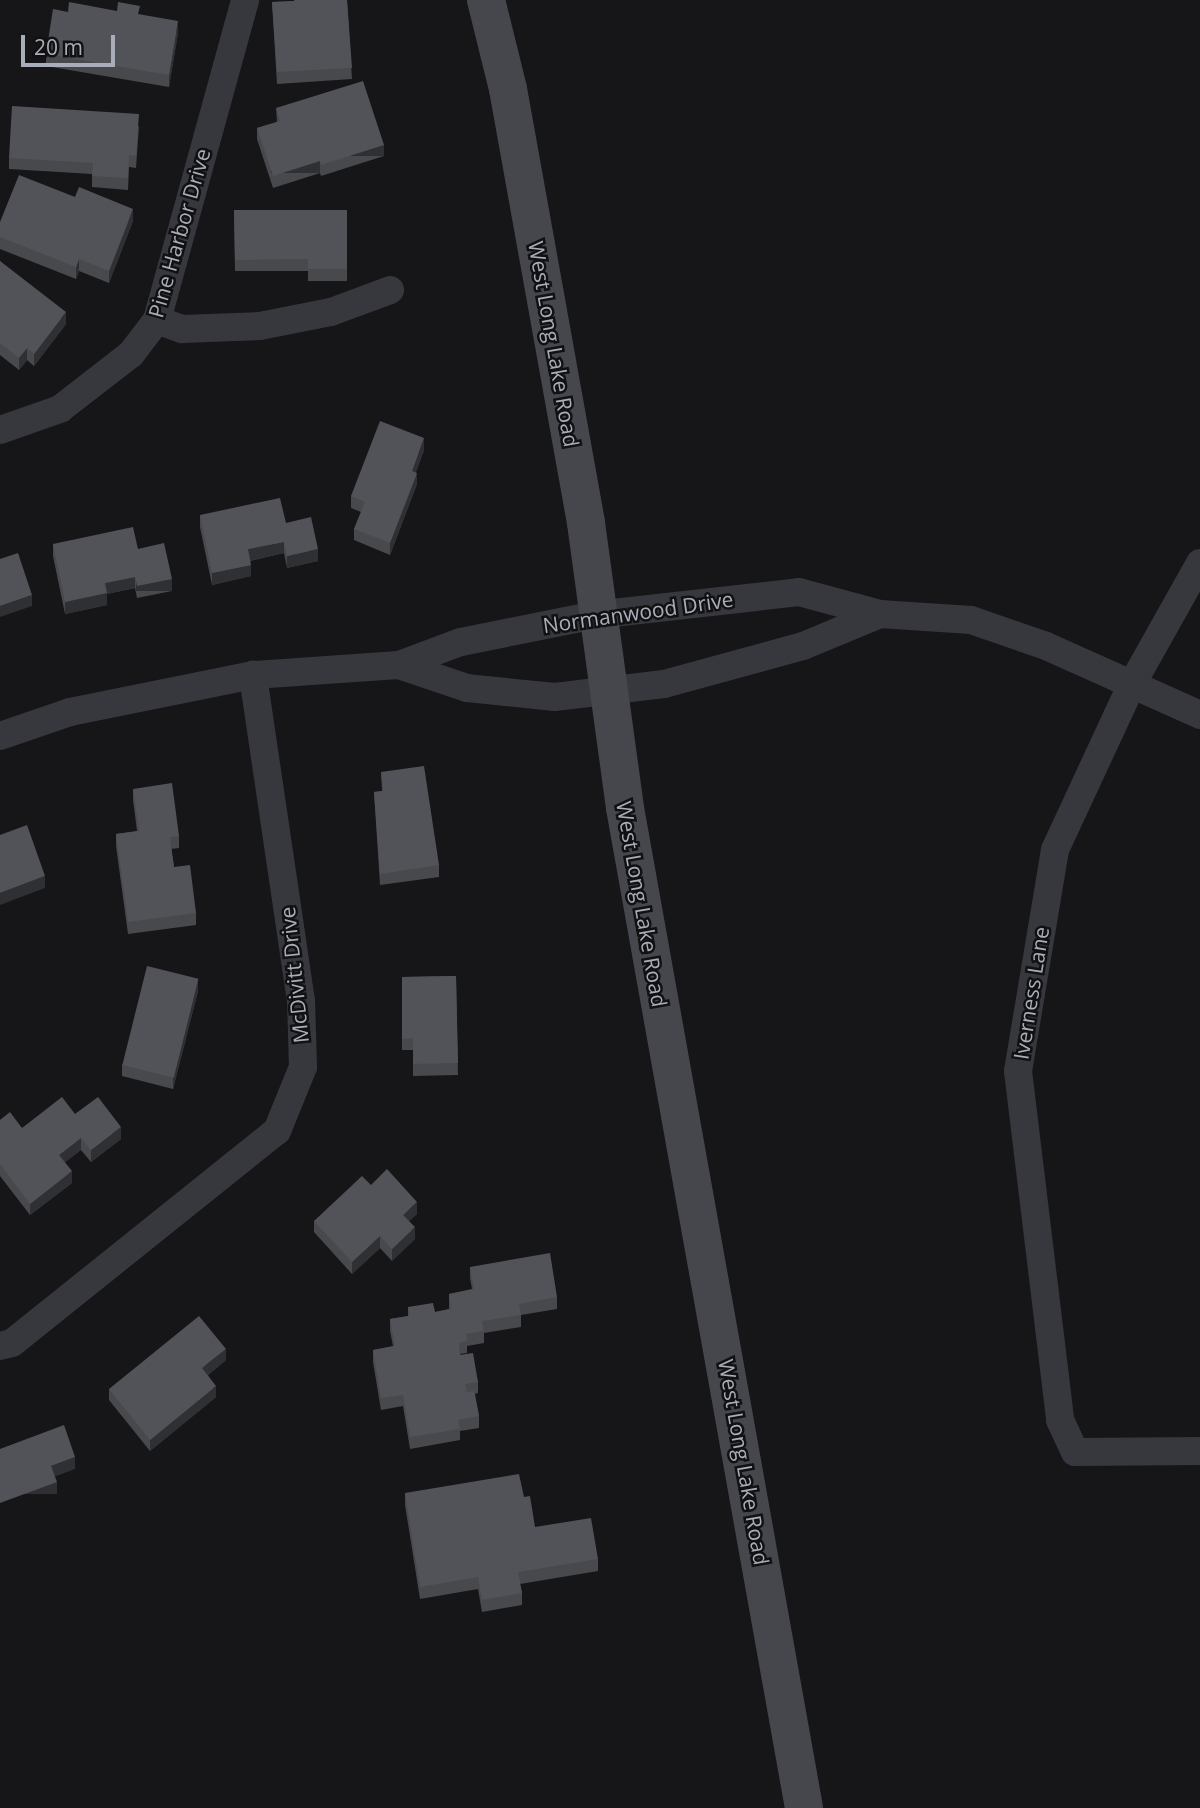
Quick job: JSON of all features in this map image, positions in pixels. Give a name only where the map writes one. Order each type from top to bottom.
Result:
[{"type":"main road","name":"West Long Lake Road","points":[[486,0],[508,89],[583,509],[595,615],[674,1091],[804,1808]]},
{"type":"street","name":"Pine Harbor Drive","points":[[0,430],[60,409],[131,354],[157,320],[245,0]]},
{"type":"street","points":[[157,320],[183,329],[260,326],[331,312],[390,289]]},
{"type":"street","name":"Iverness Lane","points":[[1200,563],[1131,686],[1055,850],[1018,1071],[1060,1420],[1075,1452],[1200,1451]]},
{"type":"street","name":"Normanwood Drive","points":[[0,736],[70,712],[253,675],[399,665],[461,642],[595,615],[799,592],[880,614],[971,620],[1046,646],[1200,715]]},
{"type":"street","name":"Normanwood Drive","points":[[399,665],[467,688],[555,697],[664,684],[778,653],[880,614]]},
{"type":"street","name":"McDivitt Drive","points":[[0,1346],[12,1343],[277,1131],[303,1067],[301,1001],[253,675]]},
{"type":"building","points":[[347,0],[352,68],[277,72],[272,2]]},
{"type":"building","points":[[69,2],[117,11],[118,2],[140,6],[138,14],[178,21],[169,75],[46,54],[53,9],[68,12]]},
{"type":"building","points":[[363,81],[384,145],[321,165],[320,161],[273,176],[257,128],[280,121],[276,108]]},
{"type":"building","points":[[12,106],[139,114],[136,156],[129,155],[128,178],[92,176],[93,163],[9,158]]},
{"type":"building","points":[[19,175],[75,197],[79,187],[133,209],[109,271],[79,259],[76,267],[0,237],[0,222]]},
{"type":"building","points":[[234,210],[347,210],[347,269],[308,269],[308,259],[235,260]]},
{"type":"building","points":[[0,261],[66,312],[34,354],[27,348],[19,358],[0,343]]},
{"type":"building","points":[[380,421],[424,438],[412,471],[417,473],[390,543],[354,529],[365,502],[351,496]]},
{"type":"building","points":[[280,498],[286,523],[311,517],[318,549],[287,556],[284,542],[248,549],[251,565],[212,573],[200,515]]},
{"type":"building","points":[[133,527],[138,549],[164,543],[172,579],[137,586],[135,577],[105,583],[107,593],[65,602],[53,544]]},
{"type":"building","points":[[18,553],[32,595],[0,606],[0,559]]},
{"type":"building","points":[[424,766],[439,865],[380,874],[374,792],[383,791],[381,772]]},
{"type":"building","points":[[172,783],[179,836],[170,837],[174,867],[190,865],[196,913],[128,922],[116,834],[139,831],[133,789]]},
{"type":"building","points":[[27,825],[45,876],[0,893],[0,835]]},
{"type":"building","points":[[147,966],[198,979],[174,1078],[122,1065]]},
{"type":"building","points":[[456,976],[458,1063],[413,1064],[413,1038],[402,1039],[402,977]]},
{"type":"building","points":[[62,1097],[75,1114],[98,1097],[121,1127],[91,1150],[81,1138],[59,1155],[72,1171],[30,1204],[0,1164],[0,1120],[10,1112],[22,1128]]},
{"type":"building","points":[[387,1169],[417,1202],[403,1215],[415,1227],[392,1249],[380,1236],[352,1262],[314,1221],[362,1176],[371,1185]]},
{"type":"building","points":[[550,1253],[557,1297],[519,1304],[521,1315],[482,1321],[484,1331],[466,1334],[467,1341],[459,1343],[460,1355],[473,1353],[478,1382],[465,1384],[467,1392],[474,1391],[479,1416],[458,1420],[460,1429],[410,1437],[403,1395],[381,1398],[373,1350],[395,1346],[390,1319],[409,1316],[408,1307],[433,1303],[435,1312],[451,1309],[449,1294],[474,1289],[470,1267]]},
{"type":"building","points":[[199,1316],[226,1349],[202,1368],[216,1386],[150,1440],[109,1389]]},
{"type":"building","points":[[64,1425],[75,1457],[51,1466],[57,1482],[0,1503],[0,1449]]},
{"type":"building","points":[[519,1474],[524,1497],[530,1496],[535,1527],[591,1518],[598,1559],[518,1572],[522,1593],[482,1600],[478,1577],[420,1587],[405,1493]]}]
